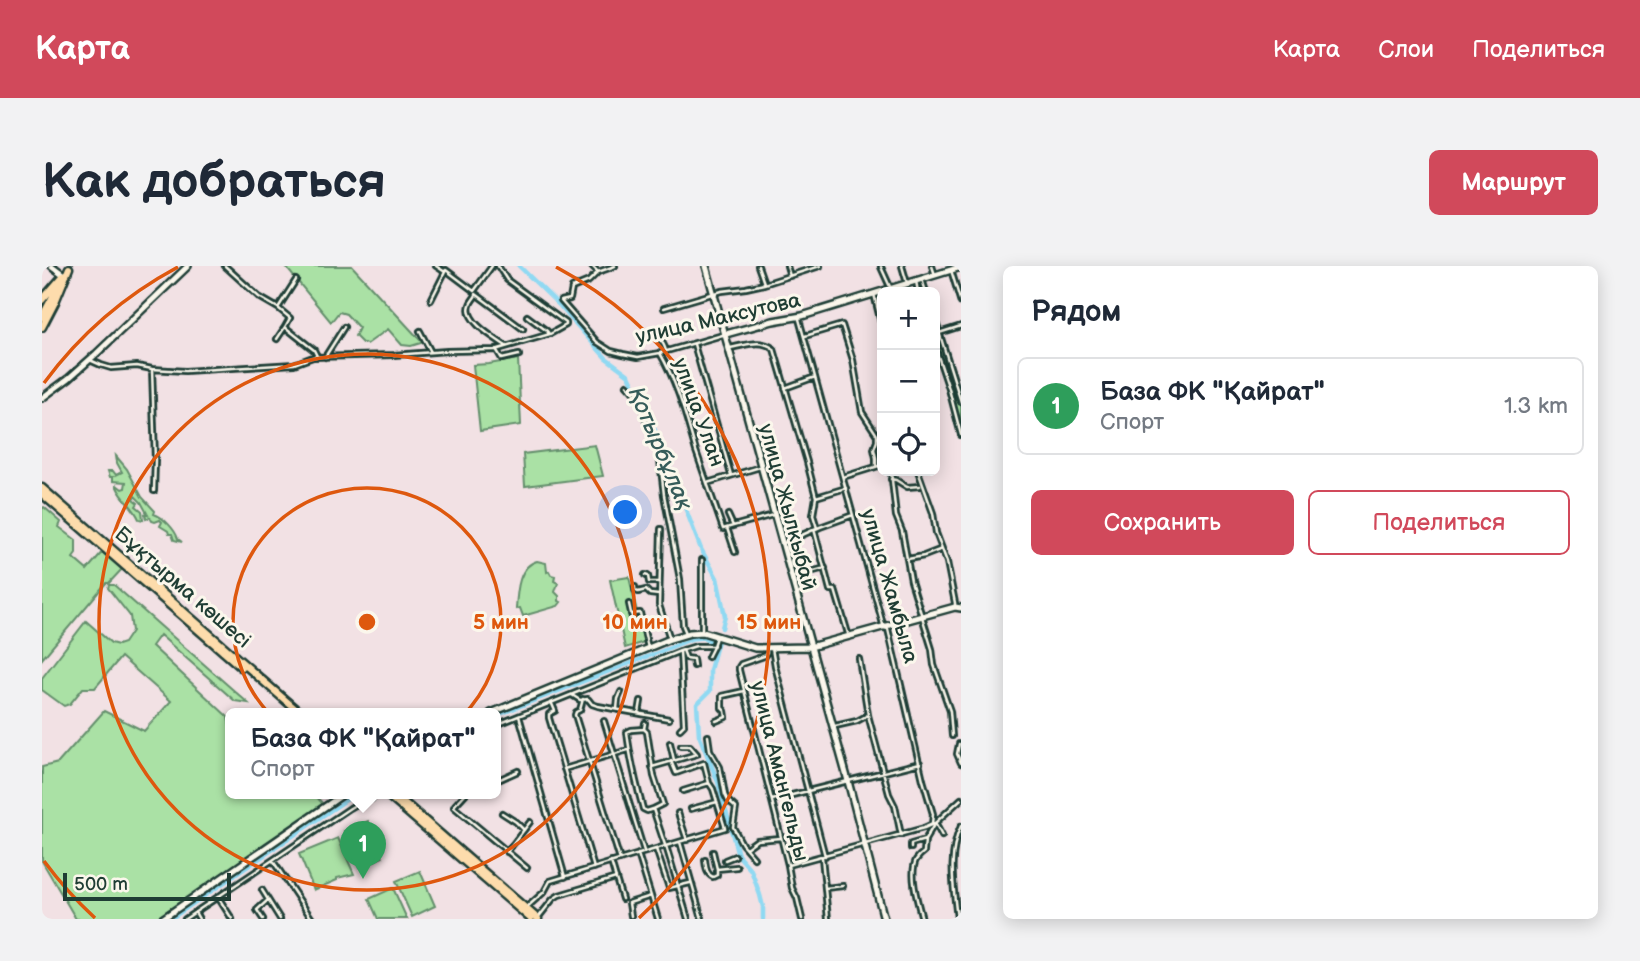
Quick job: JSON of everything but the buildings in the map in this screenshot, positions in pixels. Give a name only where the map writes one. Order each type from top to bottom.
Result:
[{"type":"main road","points":[[42,307],[70,267]]},
{"type":"main road","points":[[42,327],[70,267]]},
{"type":"main road","points":[[42,300],[63,277]]},
{"type":"main road","points":[[42,317],[63,277]]},
{"type":"main road","name":"Бұқтырма көшесі","points":[[42,485],[79,523]]},
{"type":"main road","name":"Бұқтырма көшесі","points":[[42,496],[79,523],[293,708]]},
{"type":"main road","name":"Бұқтырма көшесі","points":[[283,700],[290,708]]},
{"type":"main road","points":[[392,799],[536,919]]},
{"type":"main road","points":[[400,799],[536,919]]},
{"type":"street","points":[[52,266],[63,277]]},
{"type":"street","points":[[42,398],[90,360],[188,266]]},
{"type":"street","points":[[225,266],[258,297],[290,318],[277,339]]},
{"type":"street","points":[[436,266],[446,270],[523,329]]},
{"type":"street","points":[[492,266],[475,293],[470,310],[474,321],[506,346]]},
{"type":"street","points":[[90,360],[111,368],[137,366],[185,370],[294,364],[317,357],[496,349],[549,334],[566,325],[507,280],[498,266]]},
{"type":"street","points":[[592,266],[598,272],[615,266]]},
{"type":"street","name":"улица Жылкыбай","points":[[706,266],[781,544],[794,577],[796,595],[884,919]]},
{"type":"street","points":[[758,266],[764,284]]},
{"type":"street","points":[[786,266],[790,276]]},
{"type":"street","points":[[902,266],[907,284]]},
{"type":"street","points":[[932,266],[935,275]]},
{"type":"street","points":[[664,308],[722,291],[764,284],[817,267]]},
{"type":"street","points":[[881,267],[890,287]]},
{"type":"street","name":"улица Максутова","points":[[897,287],[961,267]]},
{"type":"street","points":[[951,270],[961,303]]},
{"type":"street","points":[[431,300],[444,271]]},
{"type":"street","name":"улица Максутова","points":[[598,272],[589,281],[572,288],[570,299],[561,301],[597,342],[611,351],[638,357],[877,293]]},
{"type":"street","points":[[278,308],[296,280]]},
{"type":"street","points":[[918,287],[919,280]]},
{"type":"street","points":[[919,280],[923,287]]},
{"type":"street","points":[[874,294],[877,306]]},
{"type":"street","points":[[527,316],[549,334]]},
{"type":"street","name":"улица Жамбыла","points":[[798,316],[884,628],[888,629],[933,814],[933,824],[942,836]]},
{"type":"street","points":[[805,336],[842,325],[853,360],[862,412],[877,435],[874,449],[876,466],[843,477]]},
{"type":"street","points":[[940,333],[961,326]]},
{"type":"street","points":[[285,327],[314,350],[317,357]]},
{"type":"street","points":[[326,357],[344,327]]},
{"type":"street","points":[[420,331],[431,352]]},
{"type":"street","points":[[648,333],[663,342],[666,351]]},
{"type":"street","points":[[940,336],[959,387],[961,402]]},
{"type":"street","points":[[729,348],[758,342],[774,349],[816,497],[813,515],[817,527],[814,530],[831,590],[835,590],[849,637]]},
{"type":"street","points":[[694,343],[731,475]]},
{"type":"street","points":[[496,349],[502,359],[519,355]]},
{"type":"street","points":[[936,350],[961,435]]},
{"type":"street","name":"улица Улан","points":[[660,353],[674,377],[723,529],[727,528]]},
{"type":"street","points":[[152,369],[154,491]]},
{"type":"street","points":[[785,388],[816,376]]},
{"type":"street","points":[[627,385],[640,399],[659,451],[664,495],[680,579],[683,626],[688,633]]},
{"type":"street","name":"улица Улан","points":[[707,483],[760,467]]},
{"type":"street","points":[[501,709],[688,633],[702,632],[745,646],[810,647],[959,609],[936,533],[933,513],[919,476]]},
{"type":"street","points":[[922,486],[907,487],[891,479],[896,516],[902,531],[911,581],[936,672],[950,711],[952,736]]},
{"type":"street","points":[[816,497],[846,488]]},
{"type":"street","points":[[728,514],[733,526]]},
{"type":"street","points":[[735,552],[727,528],[773,515]]},
{"type":"street","points":[[781,544],[853,515]]},
{"type":"street","points":[[661,529],[659,595],[661,613],[670,639]]},
{"type":"street","points":[[908,559],[942,549]]},
{"type":"street","points":[[702,560],[702,632]]},
{"type":"street","points":[[794,577],[825,568]]},
{"type":"street","points":[[645,575],[648,576],[649,582],[659,582]]},
{"type":"street","points":[[635,587],[638,592],[646,590],[650,594],[659,595]]},
{"type":"street","points":[[629,604],[633,622]]},
{"type":"street","points":[[631,614],[640,613],[648,648]]},
{"type":"street","points":[[708,657],[717,636]]},
{"type":"street","points":[[501,723],[681,651],[696,646],[714,645]]},
{"type":"street","points":[[769,648],[823,856],[828,919]]},
{"type":"street","name":"улица Амангельды","points":[[769,648],[764,656],[738,667],[802,919]]},
{"type":"street","points":[[681,651],[685,658],[693,659],[694,666]]},
{"type":"street","points":[[680,729],[684,725],[681,651]]},
{"type":"street","points":[[859,659],[868,715],[901,835]]},
{"type":"street","points":[[717,697],[744,691]]},
{"type":"street","points":[[617,709],[621,692]]},
{"type":"street","points":[[572,695],[580,700],[588,699],[593,704],[668,719]]},
{"type":"street","points":[[716,721],[726,717],[722,709],[722,696]]},
{"type":"street","points":[[583,699],[580,710],[575,715],[620,860]]},
{"type":"street","points":[[639,713],[640,701]]},
{"type":"street","points":[[552,704],[555,711],[549,718],[594,868]]},
{"type":"street","points":[[832,727],[857,721],[868,715]]},
{"type":"street","points":[[519,716],[565,877]]},
{"type":"street","points":[[604,721],[644,852]]},
{"type":"street","points":[[644,729],[627,732],[636,785],[643,810],[647,811],[663,804],[652,767],[645,723]]},
{"type":"street","points":[[708,736],[710,750],[720,767],[725,795],[736,808],[733,827],[754,858]]},
{"type":"street","points":[[526,908],[544,892],[550,881],[725,828],[704,764],[676,773],[670,743]]},
{"type":"street","points":[[959,744],[957,754],[961,763]]},
{"type":"street","points":[[652,767],[696,754],[690,746],[681,746]]},
{"type":"street","points":[[564,769],[629,749]]},
{"type":"street","points":[[772,800],[920,763]]},
{"type":"street","points":[[501,779],[518,771]]},
{"type":"street","points":[[683,791],[709,783]]},
{"type":"street","points":[[162,919],[336,799]]},
{"type":"street","points":[[185,919],[365,799]]},
{"type":"street","points":[[460,799],[454,807],[527,868]]},
{"type":"street","points":[[922,919],[914,881],[914,864],[926,848],[925,840],[933,824],[961,799]]},
{"type":"street","points":[[691,809],[717,802]]},
{"type":"street","points":[[653,809],[688,919]]},
{"type":"street","points":[[502,813],[524,830]]},
{"type":"street","points":[[678,813],[688,840]]},
{"type":"street","points":[[507,852],[530,822]]},
{"type":"street","points":[[788,865],[933,824]]},
{"type":"street","points":[[957,919],[953,849],[961,826]]},
{"type":"street","points":[[746,848],[757,840],[781,838]]},
{"type":"street","points":[[911,848],[911,844],[925,840]]},
{"type":"street","points":[[680,842],[702,919]]},
{"type":"street","points":[[656,849],[667,886],[671,888],[691,882]]},
{"type":"street","points":[[705,860],[710,876],[717,875],[713,852]]},
{"type":"street","points":[[638,854],[658,919]]},
{"type":"street","points":[[725,860],[735,856]]},
{"type":"street","points":[[272,860],[313,919]]},
{"type":"street","points":[[611,862],[622,899]]},
{"type":"street","points":[[717,869],[737,867]]},
{"type":"street","points":[[536,919],[553,898],[616,878]]},
{"type":"street","points":[[825,888],[843,886]]},
{"type":"street","points":[[262,890],[280,919]]},
{"type":"street","points":[[631,916],[629,903],[651,895]]},
{"type":"street","points":[[218,897],[232,919]]},
{"type":"street","points":[[263,919],[257,910],[268,900]]},
{"type":"street","points":[[195,912],[199,919]]},
{"type":"green space","points":[[285,266],[352,266],[421,343],[402,345],[388,329],[367,344],[362,343],[355,336],[359,328],[346,314],[339,312],[331,322]]},
{"type":"green space","points":[[940,334],[961,401],[961,438],[940,361]]},
{"type":"green space","points":[[518,359],[521,425],[480,431],[473,365]]},
{"type":"green space","points":[[595,445],[603,476],[525,486],[523,454]]},
{"type":"green space","points":[[116,456],[127,469],[142,497],[155,511],[154,514],[168,524],[182,542],[174,540],[172,534],[160,526],[160,520],[155,522],[150,517],[146,519],[145,514],[148,515],[135,496],[133,499],[138,503],[136,506],[142,511],[143,520],[139,519],[117,487],[125,488],[126,482],[113,481],[113,477],[110,477],[108,471],[113,471],[116,475],[122,472]]},
{"type":"green space","points":[[44,507],[61,522],[59,527],[76,540],[76,554],[73,558],[87,570],[103,551],[123,568],[106,583],[42,659],[42,509]]},
{"type":"green space","points":[[537,561],[546,563],[547,572],[555,576],[554,581],[558,583],[555,592],[561,602],[558,606],[523,616],[520,608],[516,609],[520,580],[526,568]]},
{"type":"green space","points":[[629,577],[644,642],[625,648],[610,580]]},
{"type":"green space","points":[[109,585],[114,585],[248,703],[235,701],[160,635],[152,646],[225,714],[225,799],[318,799],[324,805],[155,919],[76,919],[42,861],[42,767],[58,763],[104,711],[144,731],[171,701],[121,657],[95,688],[83,688],[70,704],[64,706],[42,690],[42,678],[86,621],[111,643],[118,645],[124,643],[132,631],[130,616],[108,588]]},
{"type":"green space","points":[[368,821],[383,857],[360,867],[344,831]]},
{"type":"green space","points":[[338,838],[354,874],[337,878],[314,890],[299,854]]},
{"type":"green space","points":[[420,871],[435,906],[412,917],[396,881]]},
{"type":"green space","points":[[393,888],[407,919],[378,919],[369,899]]},
{"type":"waterway","name":"Қотырбұлақ","points":[[519,266],[560,306],[606,358],[629,375],[658,437],[701,549],[717,578],[725,616],[722,628]]},
{"type":"waterway","name":"Бұқтырма көшесі","points":[[501,714],[692,639],[703,638],[711,641]]},
{"type":"waterway","name":"Қотырбұлақ","points":[[718,641],[710,670],[710,691],[697,704],[699,735],[718,782],[738,855],[751,870],[760,895],[763,919]]},
{"type":"waterway","points":[[171,919],[348,799]]},
{"type":"place","name":"База ФК \"Қайрат\"","points":[[363,879]]}]
